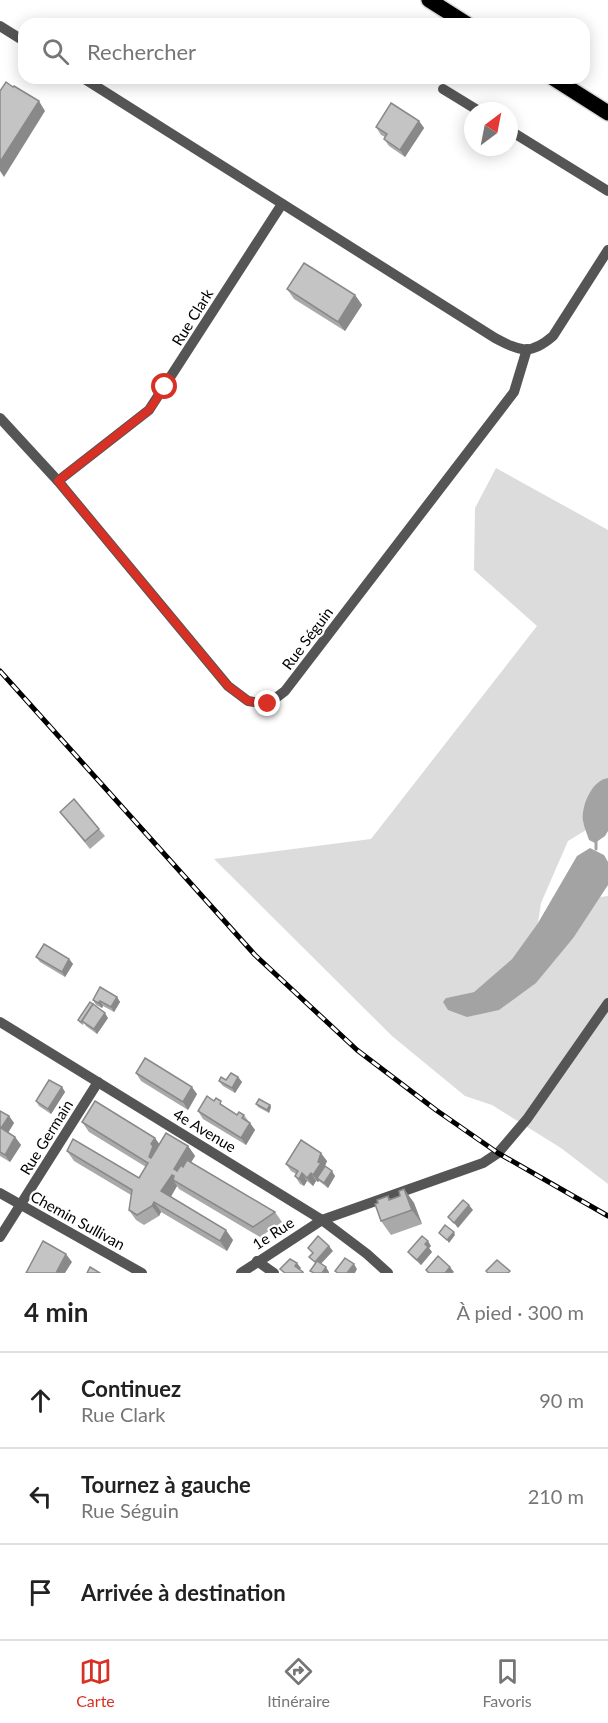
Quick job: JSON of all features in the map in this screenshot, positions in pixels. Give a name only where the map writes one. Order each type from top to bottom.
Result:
[{"type":"highway","points":[[429,0],[458,18]]},
{"type":"highway","points":[[562,84],[608,113]]},
{"type":"street","points":[[0,26],[18,37]]},
{"type":"street","points":[[92,84],[495,338],[518,350],[541,346],[553,336],[608,250]]},
{"type":"street","points":[[443,89],[464,102]]},
{"type":"street","points":[[518,136],[608,191]]},
{"type":"street","name":"Rue Clark","points":[[58,481],[149,410],[282,204]]},
{"type":"street","name":"Rue Séguin","points":[[0,418],[58,481],[228,686],[248,701],[268,704],[285,691],[514,392],[527,349]]},
{"type":"street","name":"1e Rue","points":[[241,1273],[322,1220],[483,1162],[498,1153],[527,1119],[608,1003]]},
{"type":"street","name":"4e Avenue","points":[[0,1022],[322,1220],[388,1273]]},
{"type":"street","name":"Rue Germain","points":[[0,1238],[99,1082]]},
{"type":"street","name":"Chemin Sullivan","points":[[0,1193],[142,1273]]},
{"type":"street","points":[[257,1261],[274,1273]]},
{"type":"shaded area","points":[[496,468],[608,530],[608,778],[583,822],[586,830],[568,841],[541,903],[538,923],[512,959],[474,992],[446,998],[448,1010],[574,937],[600,897],[608,896],[608,1184],[561,1148],[492,1105],[465,1096],[392,1036],[214,859],[371,839],[537,626],[474,570],[475,508]]},
{"type":"shaded area","points":[[608,778],[608,831],[595,843],[589,840],[585,828],[584,808],[597,783]]},
{"type":"shaded area","points":[[590,848],[604,855],[608,862],[608,885],[574,937],[536,983],[499,1010],[467,1017],[448,1010],[443,1002],[446,998],[474,992],[512,959],[538,923],[577,856]]},
{"type":"building","points":[[6,82],[39,101],[0,162],[0,91]]},
{"type":"building","points":[[391,103],[419,121],[400,150],[384,139],[387,134],[376,127]]},
{"type":"building","points":[[304,263],[355,295],[338,322],[287,289]]},
{"type":"building","points":[[74,799],[99,829],[85,841],[60,812]]},
{"type":"building","points":[[44,944],[69,959],[62,972],[36,957]]},
{"type":"building","points":[[100,987],[117,997],[111,1007],[93,1000]]},
{"type":"building","points":[[90,1002],[93,1004],[81,1022],[78,1020]]},
{"type":"building","points":[[93,1004],[105,1013],[94,1029],[82,1021]]},
{"type":"building","points":[[145,1058],[192,1087],[183,1102],[136,1073]]},
{"type":"building","points":[[231,1073],[238,1077],[232,1088],[219,1081],[221,1077],[226,1080]]},
{"type":"building","points":[[49,1080],[62,1087],[48,1109],[36,1101]]},
{"type":"building","points":[[207,1096],[214,1101],[216,1098],[221,1101],[220,1104],[237,1115],[239,1112],[244,1115],[242,1118],[250,1123],[241,1138],[198,1111]]},
{"type":"building","points":[[259,1099],[270,1105],[267,1110],[256,1104]]},
{"type":"building","points":[[95,1101],[155,1138],[151,1144],[153,1146],[149,1157],[151,1158],[166,1133],[188,1146],[174,1169],[177,1171],[181,1165],[183,1167],[187,1160],[275,1212],[253,1227],[173,1180],[172,1175],[161,1191],[226,1230],[220,1241],[154,1202],[152,1206],[137,1215],[129,1210],[132,1190],[67,1151],[73,1139],[139,1178],[148,1163],[82,1122]]},
{"type":"building","points":[[0,1111],[9,1116],[1,1128],[15,1137],[5,1155],[0,1152]]},
{"type":"building","points":[[301,1140],[321,1153],[318,1162],[321,1163],[313,1175],[311,1173],[307,1178],[302,1173],[299,1179],[295,1176],[298,1171],[286,1164]]},
{"type":"building","points":[[325,1166],[332,1171],[324,1183],[317,1178]]},
{"type":"building","points":[[404,1189],[412,1210],[381,1221],[375,1204],[378,1203],[377,1200],[388,1196],[389,1200],[400,1196],[399,1191]]},
{"type":"building","points":[[463,1200],[469,1205],[454,1223],[448,1217]]},
{"type":"building","points":[[445,1225],[454,1232],[447,1240],[439,1233]]},
{"type":"building","points":[[318,1236],[329,1246],[315,1262],[309,1257],[313,1253],[308,1248]]},
{"type":"building","points":[[422,1236],[428,1241],[425,1244],[428,1247],[417,1260],[408,1252]]},
{"type":"building","points":[[43,1241],[66,1254],[56,1273],[26,1273]]},
{"type":"building","points":[[438,1256],[450,1267],[445,1273],[429,1273],[426,1270]]},
{"type":"building","points":[[345,1258],[354,1264],[347,1273],[338,1273],[335,1271]]},
{"type":"building","points":[[290,1259],[297,1263],[295,1266],[303,1273],[285,1273],[280,1269]]},
{"type":"building","points":[[497,1260],[510,1271],[508,1273],[488,1273],[486,1271]]},
{"type":"building","points":[[317,1261],[326,1267],[322,1273],[310,1271]]},
{"type":"building","points":[[90,1267],[100,1273],[87,1273]]},
{"type":"waterway","points":[[596,839],[596,849]]},
{"type":"railway","points":[[0,671],[255,955],[357,1050],[436,1110],[498,1153],[608,1216]]},
{"type":"route","points":[[165,387],[149,410],[58,481],[228,686],[248,701],[268,704]]}]
